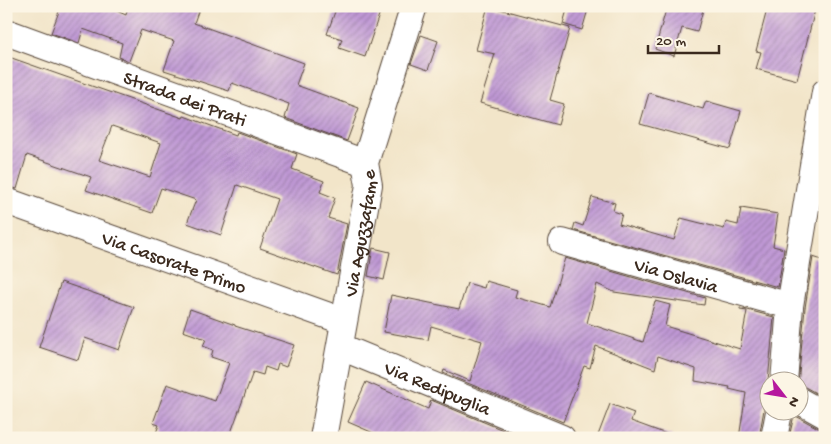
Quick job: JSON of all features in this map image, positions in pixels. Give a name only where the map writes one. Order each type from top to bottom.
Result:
[{"type":"street","name":"Via Aguzzafame","points":[[323,438],[369,186],[365,163],[414,6]]},
{"type":"street","name":"Strada dei Prati","points":[[6,32],[365,163]]},
{"type":"street","points":[[785,372],[790,306],[825,92]]},
{"type":"street","name":"Via Casorate Primo","points":[[6,201],[343,321]]},
{"type":"street","name":"Via Oslavia","points":[[562,242],[790,306]]},
{"type":"street","name":"Via Redipuglia","points":[[341,347],[562,438]]},
{"type":"street","points":[[808,406],[825,415]]},
{"type":"street","points":[[774,438],[777,422]]},
{"type":"building","points":[[61,6],[105,6],[126,15],[128,6],[200,6],[194,23],[304,63],[296,85],[359,108],[347,141],[285,118],[289,104],[232,83],[229,91],[164,70],[174,41],[141,30],[129,61],[119,57],[122,43],[83,29],[79,43],[51,33]]},
{"type":"building","points":[[337,6],[382,6],[365,57],[339,48],[342,39],[327,34]]},
{"type":"building","points":[[488,6],[570,28],[550,100],[564,104],[558,125],[480,103],[495,54],[476,50]]},
{"type":"building","points":[[568,6],[589,6],[582,30],[563,24]]},
{"type":"building","points":[[667,6],[704,6],[697,32],[682,28],[674,56],[655,49]]},
{"type":"building","points":[[768,6],[816,6],[797,80],[756,69],[761,52],[756,51]]},
{"type":"building","points":[[421,35],[438,41],[428,70],[411,64]]},
{"type":"building","points":[[6,56],[183,118],[184,116],[236,135],[237,132],[297,154],[292,169],[324,181],[320,192],[335,198],[328,218],[347,224],[337,275],[260,248],[277,199],[237,185],[221,235],[187,223],[196,200],[161,188],[152,213],[86,190],[91,177],[27,155],[17,189],[6,186]],"holes":[[[112,126],[161,143],[150,177],[99,160]]]},
{"type":"building","points":[[649,93],[703,109],[706,101],[741,111],[730,149],[640,124]]},
{"type":"building","points":[[592,197],[615,203],[613,211],[622,214],[619,224],[674,240],[681,218],[724,229],[726,222],[738,225],[741,208],[778,214],[773,246],[784,249],[778,287],[573,230],[575,223],[583,226]]},
{"type":"building","points":[[373,248],[390,252],[384,280],[368,276]]},
{"type":"building","points":[[813,257],[825,261],[825,398],[808,389],[808,372],[799,372],[805,308]]},
{"type":"building","points":[[565,258],[705,298],[704,305],[614,292],[597,284],[587,323],[643,342],[655,301],[670,305],[665,326],[740,349],[747,311],[740,310],[740,308],[774,317],[769,372],[758,372],[758,422],[762,422],[759,438],[739,438],[746,393],[729,389],[730,387],[695,381],[696,369],[658,356],[655,369],[596,346],[590,368],[584,366],[563,422],[443,373],[444,370],[470,381],[482,341],[431,326],[428,340],[384,332],[391,295],[459,309],[467,283],[484,288],[486,281],[517,290],[515,297],[550,307]]},
{"type":"building","points":[[61,282],[134,307],[119,350],[85,338],[78,360],[39,347]]},
{"type":"building","points":[[190,309],[294,345],[286,367],[278,364],[276,371],[265,367],[263,375],[253,372],[229,438],[154,438],[159,425],[153,423],[167,384],[215,401],[229,363],[211,357],[213,350],[203,346],[206,339],[183,331]]},
{"type":"building","points":[[366,382],[428,409],[431,400],[522,438],[385,438],[348,422]]},
{"type":"building","points":[[610,404],[634,413],[631,421],[672,436],[671,438],[597,438]]},
{"type":"building","points":[[792,422],[807,422],[825,430],[825,438],[789,438]]}]
